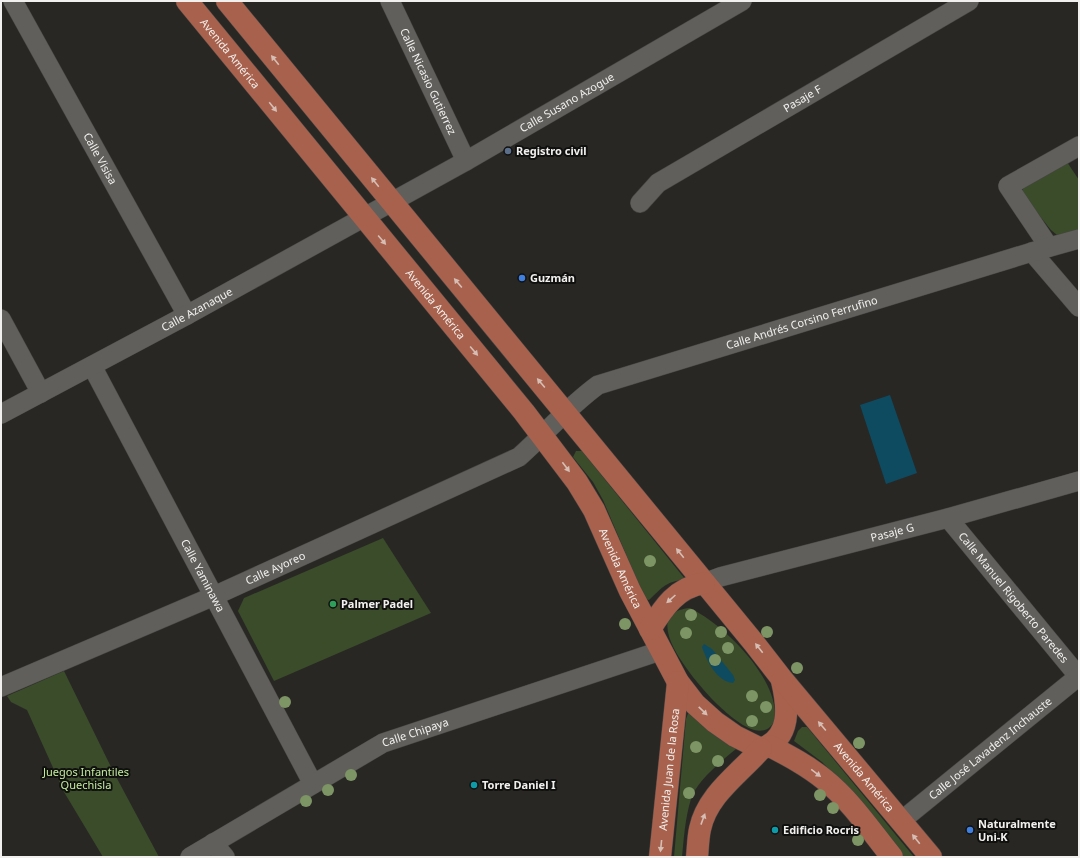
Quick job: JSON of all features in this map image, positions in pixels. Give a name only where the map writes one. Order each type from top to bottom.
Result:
[{"type":"main road","name":"Avenida América","points":[[186,1],[542,436],[576,482],[594,510],[630,591],[660,651],[678,682],[695,704],[715,722],[735,736],[766,748]]},
{"type":"main road","points":[[227,1],[704,583],[687,588],[670,600],[657,616],[650,629]]},
{"type":"main road","name":"Avenida América","points":[[704,583],[931,857]]},
{"type":"main road","points":[[697,857],[700,829],[706,812],[714,798],[779,737],[786,721],[787,705],[782,679]]},
{"type":"main road","name":"Avenida Juan de la Rosa","points":[[660,857],[678,682]]},
{"type":"main road","points":[[766,748],[809,768],[826,781],[849,805],[892,857]]},
{"type":"street","name":"Calle Visisa","points":[[13,1],[187,315]]},
{"type":"street","name":"Calle Nicasio Gutierrez","points":[[390,1],[466,161]]},
{"type":"street","name":"Calle Susano Azogue","points":[[392,202],[466,161],[742,1]]},
{"type":"street","name":"Pasaje F","points":[[640,203],[658,183],[969,1]]},
{"type":"street","points":[[1079,146],[1008,186],[1040,249],[1079,307]]},
{"type":"street","name":"Calle Azanaque","points":[[1,414],[187,315],[392,202]]},
{"type":"street","name":"Calle Andrés Corsino Ferrufino","points":[[542,436],[578,400],[598,385],[1040,249],[1079,239]]},
{"type":"street","points":[[1,320],[41,393]]},
{"type":"street","name":"Calle Yaminawa","points":[[92,366],[313,784]]},
{"type":"street","name":"Calle Ayoreo","points":[[1,687],[214,596],[519,457],[542,436]]},
{"type":"street","name":"Pasaje G","points":[[704,583],[720,577],[948,518],[1079,481]]},
{"type":"street","name":"Calle Manuel Rigoberto Paredes","points":[[948,518],[1079,676]]},
{"type":"street","name":"Calle Chipaya","points":[[190,857],[219,850],[313,784],[382,743],[660,651]]},
{"type":"street","name":"Calle José Lavadenz Inchauste","points":[[901,820],[1079,676]]},
{"type":"green space","points":[[1067,162],[1079,180],[1079,232],[1057,235],[1051,230],[1026,199],[1023,194],[1023,187]]},
{"type":"green space","points":[[576,451],[582,451],[685,579],[668,584],[661,588],[649,600],[645,599],[603,500],[593,482],[573,457]]},
{"type":"green space","name":"Palmer Padel","points":[[383,538],[431,613],[274,681],[238,611],[244,598]]},
{"type":"green space","points":[[690,608],[717,626],[731,638],[756,667],[766,682],[772,698],[775,717],[774,722],[770,727],[764,730],[757,730],[742,725],[718,705],[687,669],[676,652],[669,637],[668,623],[674,613]]},
{"type":"green space","name":"Juegos Infantiles Quechisla","points":[[64,671],[113,771],[159,857],[103,857],[64,792],[27,710],[11,702],[7,696]]},
{"type":"green space","points":[[691,705],[743,743],[714,768],[694,791],[687,813],[682,857],[674,857],[686,719]]},
{"type":"green space","points":[[802,727],[807,727],[914,857],[903,857],[837,777],[822,762],[794,741],[798,731]]},
{"type":"water","points":[[890,395],[917,473],[886,484],[860,405]]},
{"type":"water","points":[[704,644],[712,649],[733,675],[735,680],[733,683],[722,678],[713,670],[702,647]]},
{"type":"place","name":"Registro civil","points":[[508,151]]},
{"type":"place","name":"Guzmán","points":[[522,278]]},
{"type":"place","name":"Palmer Padel","points":[[333,604]]},
{"type":"place","name":"Torre Daniel I","points":[[474,785]]},
{"type":"place","name":"Edificio Rocris","points":[[775,830]]},
{"type":"place","name":"Naturalmente Uni-K","points":[[970,830]]}]
